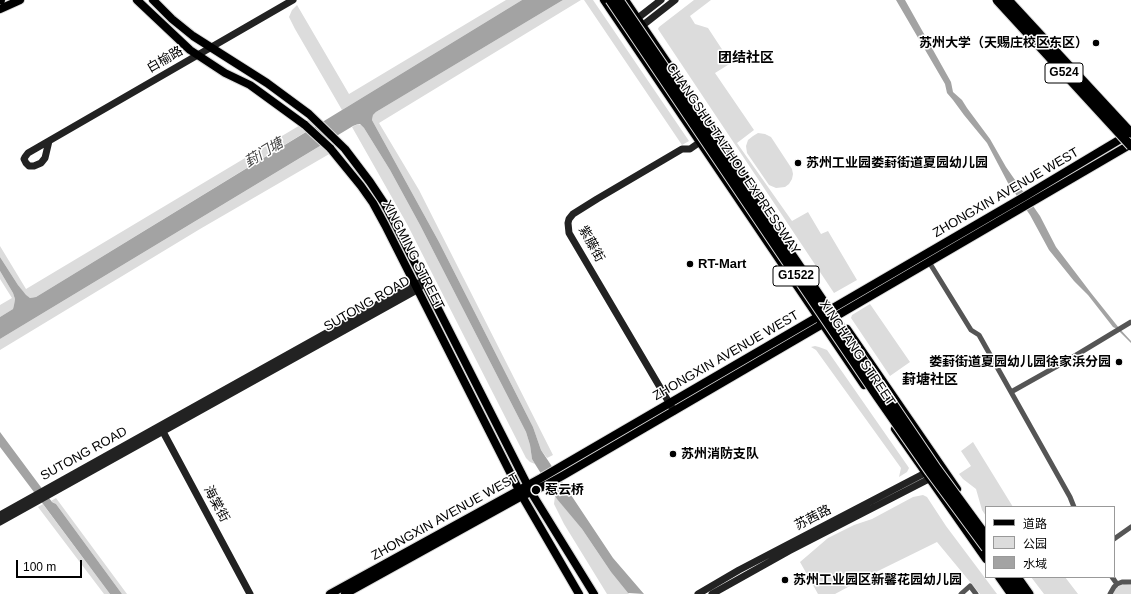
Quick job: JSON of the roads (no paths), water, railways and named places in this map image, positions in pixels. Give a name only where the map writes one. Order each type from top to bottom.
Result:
[{"type":"highway","name":"CHANGSHU-TAIZHOU EXPRESSWAY","points":[[610,0],[877,396],[930,472],[985,547]]},
{"type":"highway","name":"CHANGSHU-TAIZHOU EXPRESSWAY","points":[[619,0],[936,468],[985,535]]},
{"type":"highway","name":"G524","points":[[1008,0],[1131,133]]},
{"type":"highway","name":"G524","points":[[996,1],[1129,148]]},
{"type":"highway","points":[[1008,578],[1020,594]]},
{"type":"highway","points":[[1019,578],[1030,594]]},
{"type":"main road","points":[[0,9],[20,0]]},
{"type":"main road","name":"XINGMING STREET","points":[[138,0],[190,50],[225,73],[250,85],[305,125],[330,148],[361,186],[385,225],[520,493],[579,594]]},
{"type":"main road","name":"XINGMING STREET","points":[[153,0],[192,36],[267,83],[309,114],[345,149],[370,182],[384,203],[530,488],[594,594]]},
{"type":"main road","name":"白榆路","points":[[49,141],[293,0]]},
{"type":"main road","name":"XINGHANG STREET","points":[[604,0],[822,324],[985,558]]},
{"type":"main road","name":"XINGHANG STREET","points":[[625,0],[829,310],[884,382],[985,530]]},
{"type":"main road","points":[[623,29],[661,0]]},
{"type":"main road","points":[[628,36],[675,0]]},
{"type":"main road","points":[[1012,0],[1131,129]]},
{"type":"main road","points":[[996,1],[1120,140],[1129,148]]},
{"type":"main road","name":"ZHONGXIN AVENUE WEST","points":[[530,488],[546,485],[564,475],[928,262],[1131,133]]},
{"type":"main road","points":[[1129,148],[1131,137]]},
{"type":"main road","name":"紫藤街","points":[[674,410],[570,233],[568,223],[574,214],[597,199],[682,149],[690,149],[700,142]]},
{"type":"main road","name":"ZHONGXIN AVENUE WEST","points":[[1029,198],[1129,148]]},
{"type":"main road","name":"ZHONGXIN AVENUE WEST","points":[[330,594],[530,488],[541,478],[559,467],[829,310],[1018,205]]},
{"type":"main road","points":[[778,258],[794,266],[829,310]]},
{"type":"main road","name":"SUTONG ROAD","points":[[0,515],[27,503],[425,282]]},
{"type":"main road","points":[[818,317],[834,317]]},
{"type":"main road","name":"海棠街","points":[[161,428],[250,594]]},
{"type":"main road","name":"苏茜路","points":[[698,594],[739,570],[942,468]]},
{"type":"main road","points":[[712,594],[927,476]]},
{"type":"main road","name":"ZHONGXIN AVENUE WEST","points":[[345,594],[520,493]]},
{"type":"main road","name":"SUTONG ROAD","points":[[0,522],[27,503]]},
{"type":"main road","points":[[1000,578],[1011,594]]},
{"type":"street","points":[[928,262],[971,330],[979,335],[1070,497],[1074,506]]},
{"type":"street","points":[[1011,392],[1131,322]]},
{"type":"street","points":[[1115,538],[1131,527]]},
{"type":"street","points":[[1113,578],[1117,584]]},
{"type":"street","points":[[1110,594],[1117,584],[1122,582],[1131,582]]},
{"type":"street","points":[[961,594],[970,586],[976,594]]},
{"type":"water","points":[[522,0],[563,0],[376,112],[373,115],[372,120],[439,242],[533,427],[541,450],[613,558],[644,594],[628,593],[611,572],[582,529],[557,499],[535,464],[532,459],[526,432],[420,225],[390,170],[360,124],[353,126],[0,339],[0,317],[13,309],[15,299],[0,271],[0,257],[26,295],[30,298],[36,297]]},
{"type":"water","points":[[896,0],[905,0],[951,82],[953,92],[962,100],[990,139],[1006,167],[1040,216],[1056,247],[1091,293],[1131,341],[1131,343],[1113,327],[1088,295],[1074,281],[1049,250],[1030,215],[1008,183],[987,143],[947,93],[945,84]]},
{"type":"water","points":[[0,432],[52,502],[56,504],[122,594],[110,594],[0,447]]},
{"type":"place","name":"苏州大学（天赐庄校区东区）","points":[[1096,43]]},
{"type":"place","name":"苏州工业园娄葑街道夏园幼儿园","points":[[798,163]]},
{"type":"place","name":"RT-Mart","points":[[690,264]]},
{"type":"place","name":"娄葑街道夏园幼儿园徐家浜分园","points":[[1119,362]]},
{"type":"place","name":"苏州消防支队","points":[[673,454]]},
{"type":"place","name":"惹云桥","points":[[536,490]]},
{"type":"place","name":"苏州工业园区新馨花园幼儿园","points":[[785,580]]},
{"type":"district","name":"团结社区","points":[[746,58]]},
{"type":"district","name":"葑塘社区","points":[[930,380]]},
{"type":"water label","name":"葑门塘","points":[[264,153]]}]
